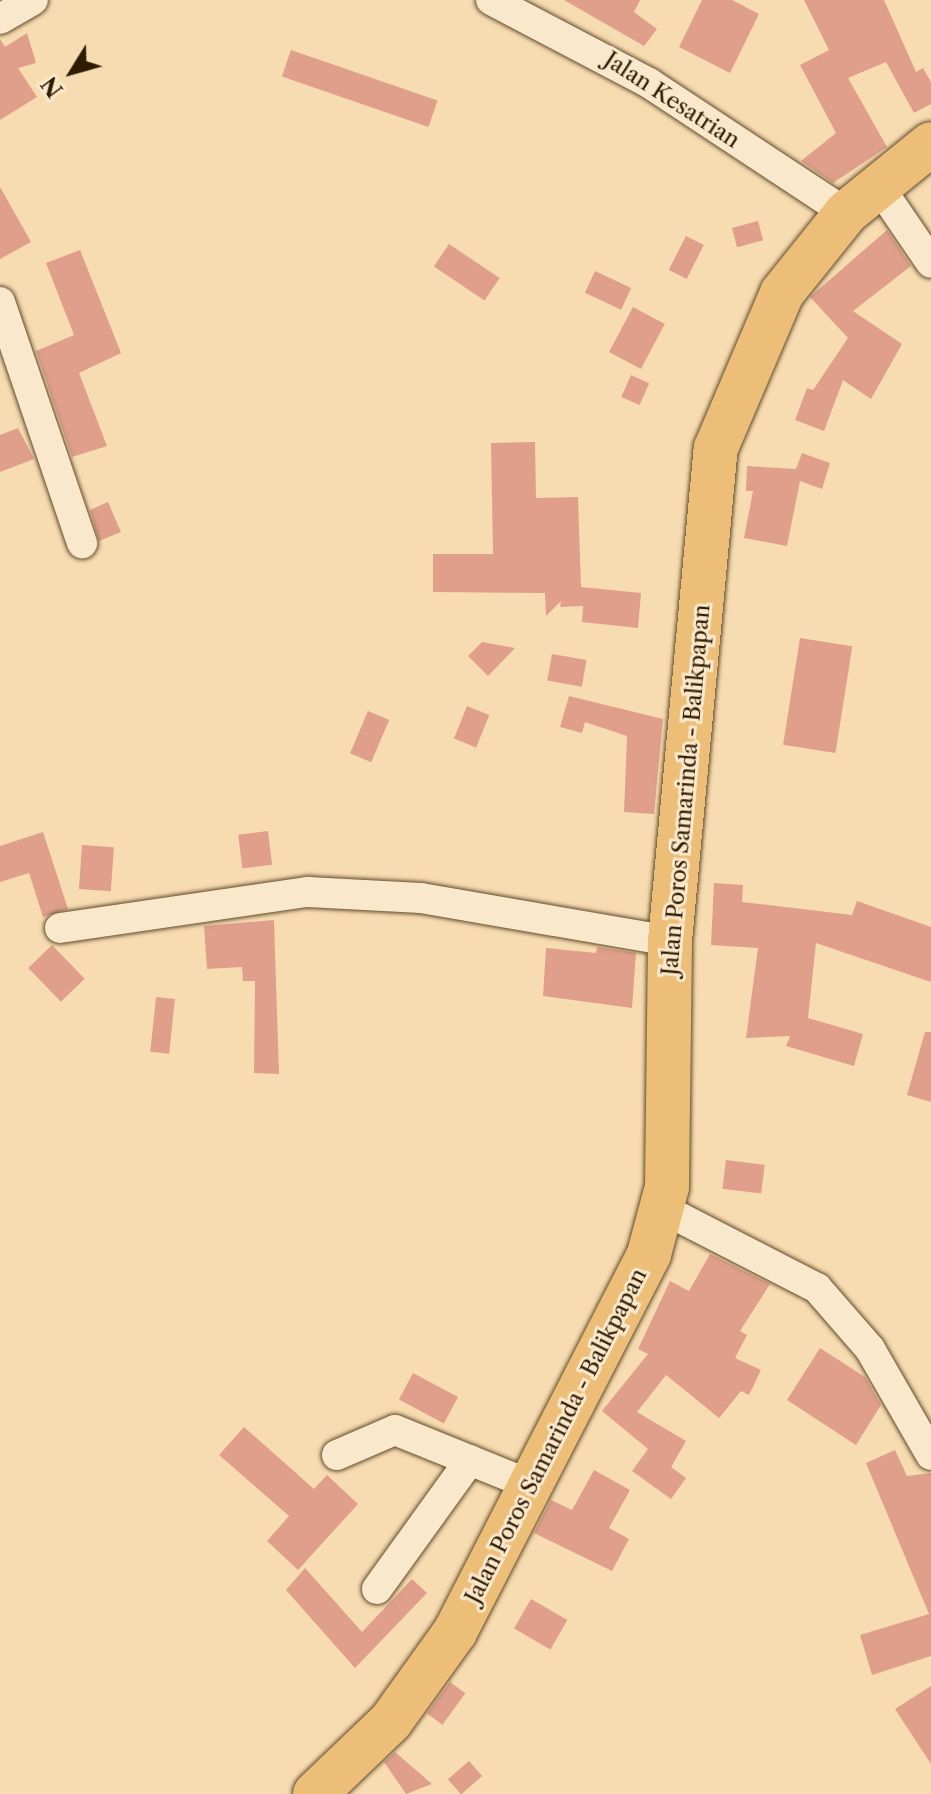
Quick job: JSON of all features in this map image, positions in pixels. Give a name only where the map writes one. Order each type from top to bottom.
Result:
[{"type":"highway","name":"Jalan Poros Samarinda - Balikpapan","points":[[331,1789],[391,1721],[455,1632],[531,1485],[665,1210],[670,941],[716,448],[782,293],[846,213],[931,144]]},
{"type":"street","points":[[0,19],[33,0]]},
{"type":"street","name":"Jalan Kesatrian","points":[[491,0],[638,76],[846,213]]},
{"type":"street","points":[[878,185],[931,263]]},
{"type":"street","points":[[0,302],[82,543]]},
{"type":"street","points":[[60,928],[308,892],[421,898],[670,941]]},
{"type":"street","points":[[665,1210],[817,1288],[870,1349],[931,1455]]},
{"type":"street","points":[[337,1455],[395,1430],[531,1485]]},
{"type":"street","points":[[377,1589],[470,1460]]},
{"type":"building","points":[[564,0],[640,0],[634,12],[657,29],[644,46]]},
{"type":"building","points":[[702,0],[732,0],[759,14],[730,73],[679,47]]},
{"type":"building","points":[[804,0],[884,0],[916,72],[923,68],[931,82],[931,104],[914,113],[886,62],[848,78],[887,147],[833,183],[801,161],[836,133],[800,65],[829,50]]},
{"type":"building","points":[[27,33],[36,63],[18,68],[37,97],[0,120],[0,39],[5,47]]},
{"type":"building","points":[[291,50],[438,100],[428,127],[282,76]]},
{"type":"building","points":[[0,187],[31,242],[0,259]]},
{"type":"building","points":[[758,221],[763,240],[737,247],[732,228]]},
{"type":"building","points":[[887,230],[911,266],[853,311],[902,344],[871,399],[843,380],[824,431],[795,420],[807,388],[813,390],[848,338],[810,297]]},
{"type":"building","points":[[686,236],[704,245],[687,279],[669,270]]},
{"type":"building","points":[[449,244],[500,278],[484,300],[434,266]]},
{"type":"building","points":[[80,250],[121,353],[79,373],[107,446],[72,457],[36,351],[74,335],[46,263]]},
{"type":"building","points":[[595,271],[631,288],[621,310],[585,293]]},
{"type":"building","points":[[633,307],[665,324],[641,369],[609,352]]},
{"type":"building","points":[[631,375],[649,383],[640,405],[621,397]]},
{"type":"building","points":[[18,428],[34,459],[0,472],[0,435]]},
{"type":"building","points":[[535,442],[536,498],[578,497],[581,587],[641,593],[638,628],[582,622],[583,606],[560,607],[561,601],[546,616],[545,593],[433,592],[433,554],[493,554],[491,443]]},
{"type":"building","points":[[802,453],[830,463],[822,489],[800,481],[787,546],[744,538],[753,491],[746,491],[747,466],[796,469]]},
{"type":"building","points":[[108,502],[121,532],[99,541],[90,510]]},
{"type":"building","points":[[800,638],[852,646],[835,753],[783,745]]},
{"type":"building","points":[[482,642],[515,648],[488,676],[468,656]]},
{"type":"building","points":[[552,654],[586,660],[582,687],[547,681]]},
{"type":"building","points":[[569,696],[663,719],[654,814],[624,812],[627,736],[585,722],[582,733],[560,727]]},
{"type":"building","points":[[467,706],[489,715],[476,747],[454,738]]},
{"type":"building","points":[[368,711],[389,720],[371,762],[350,753]]},
{"type":"building","points":[[268,831],[272,865],[242,868],[238,835]]},
{"type":"building","points":[[43,832],[68,909],[43,917],[29,873],[0,882],[0,846]]},
{"type":"building","points":[[82,845],[114,847],[111,891],[79,889]]},
{"type":"building","points":[[714,883],[743,885],[742,902],[852,915],[857,901],[931,927],[931,982],[816,943],[808,1018],[863,1034],[854,1066],[786,1046],[790,1036],[746,1038],[758,948],[711,945]]},
{"type":"building","points":[[274,920],[279,1074],[254,1073],[255,981],[243,981],[242,967],[207,969],[204,926]]},
{"type":"building","points":[[52,945],[85,979],[61,1002],[28,968]]},
{"type":"building","points":[[597,947],[636,953],[632,1008],[543,996],[546,948],[596,953]]},
{"type":"building","points":[[156,997],[175,999],[169,1054],[150,1052]]},
{"type":"building","points":[[925,1032],[931,1032],[931,1102],[907,1095]]},
{"type":"building","points":[[726,1160],[765,1165],[761,1194],[722,1189]]},
{"type":"building","points":[[710,1254],[770,1284],[740,1331],[747,1335],[735,1358],[761,1370],[749,1395],[741,1391],[719,1418],[666,1375],[637,1412],[686,1441],[671,1467],[686,1478],[671,1499],[632,1471],[648,1449],[602,1411],[648,1354],[638,1349],[670,1281],[689,1291]]},
{"type":"building","points":[[820,1348],[865,1377],[881,1405],[856,1445],[787,1400]]},
{"type":"building","points":[[413,1373],[458,1397],[444,1423],[399,1399]]},
{"type":"building","points":[[244,1427],[314,1489],[327,1475],[358,1504],[298,1570],[267,1541],[289,1516],[219,1455]]},
{"type":"building","points":[[895,1450],[907,1476],[931,1473],[931,1656],[872,1675],[860,1635],[929,1614],[866,1463]]},
{"type":"building","points":[[594,1470],[630,1490],[609,1528],[629,1539],[612,1571],[534,1533],[551,1500],[572,1510]]},
{"type":"building","points":[[305,1568],[362,1632],[412,1579],[427,1593],[355,1668],[286,1590]]},
{"type":"building","points":[[531,1599],[567,1620],[550,1649],[514,1628]]},
{"type":"building","points":[[450,1682],[465,1693],[442,1725],[427,1714]]},
{"type":"building","points":[[931,1686],[931,1764],[895,1709]]},
{"type":"building","points":[[395,1752],[432,1784],[406,1794],[384,1762]]},
{"type":"building","points":[[469,1761],[482,1776],[462,1794],[448,1779]]}]
